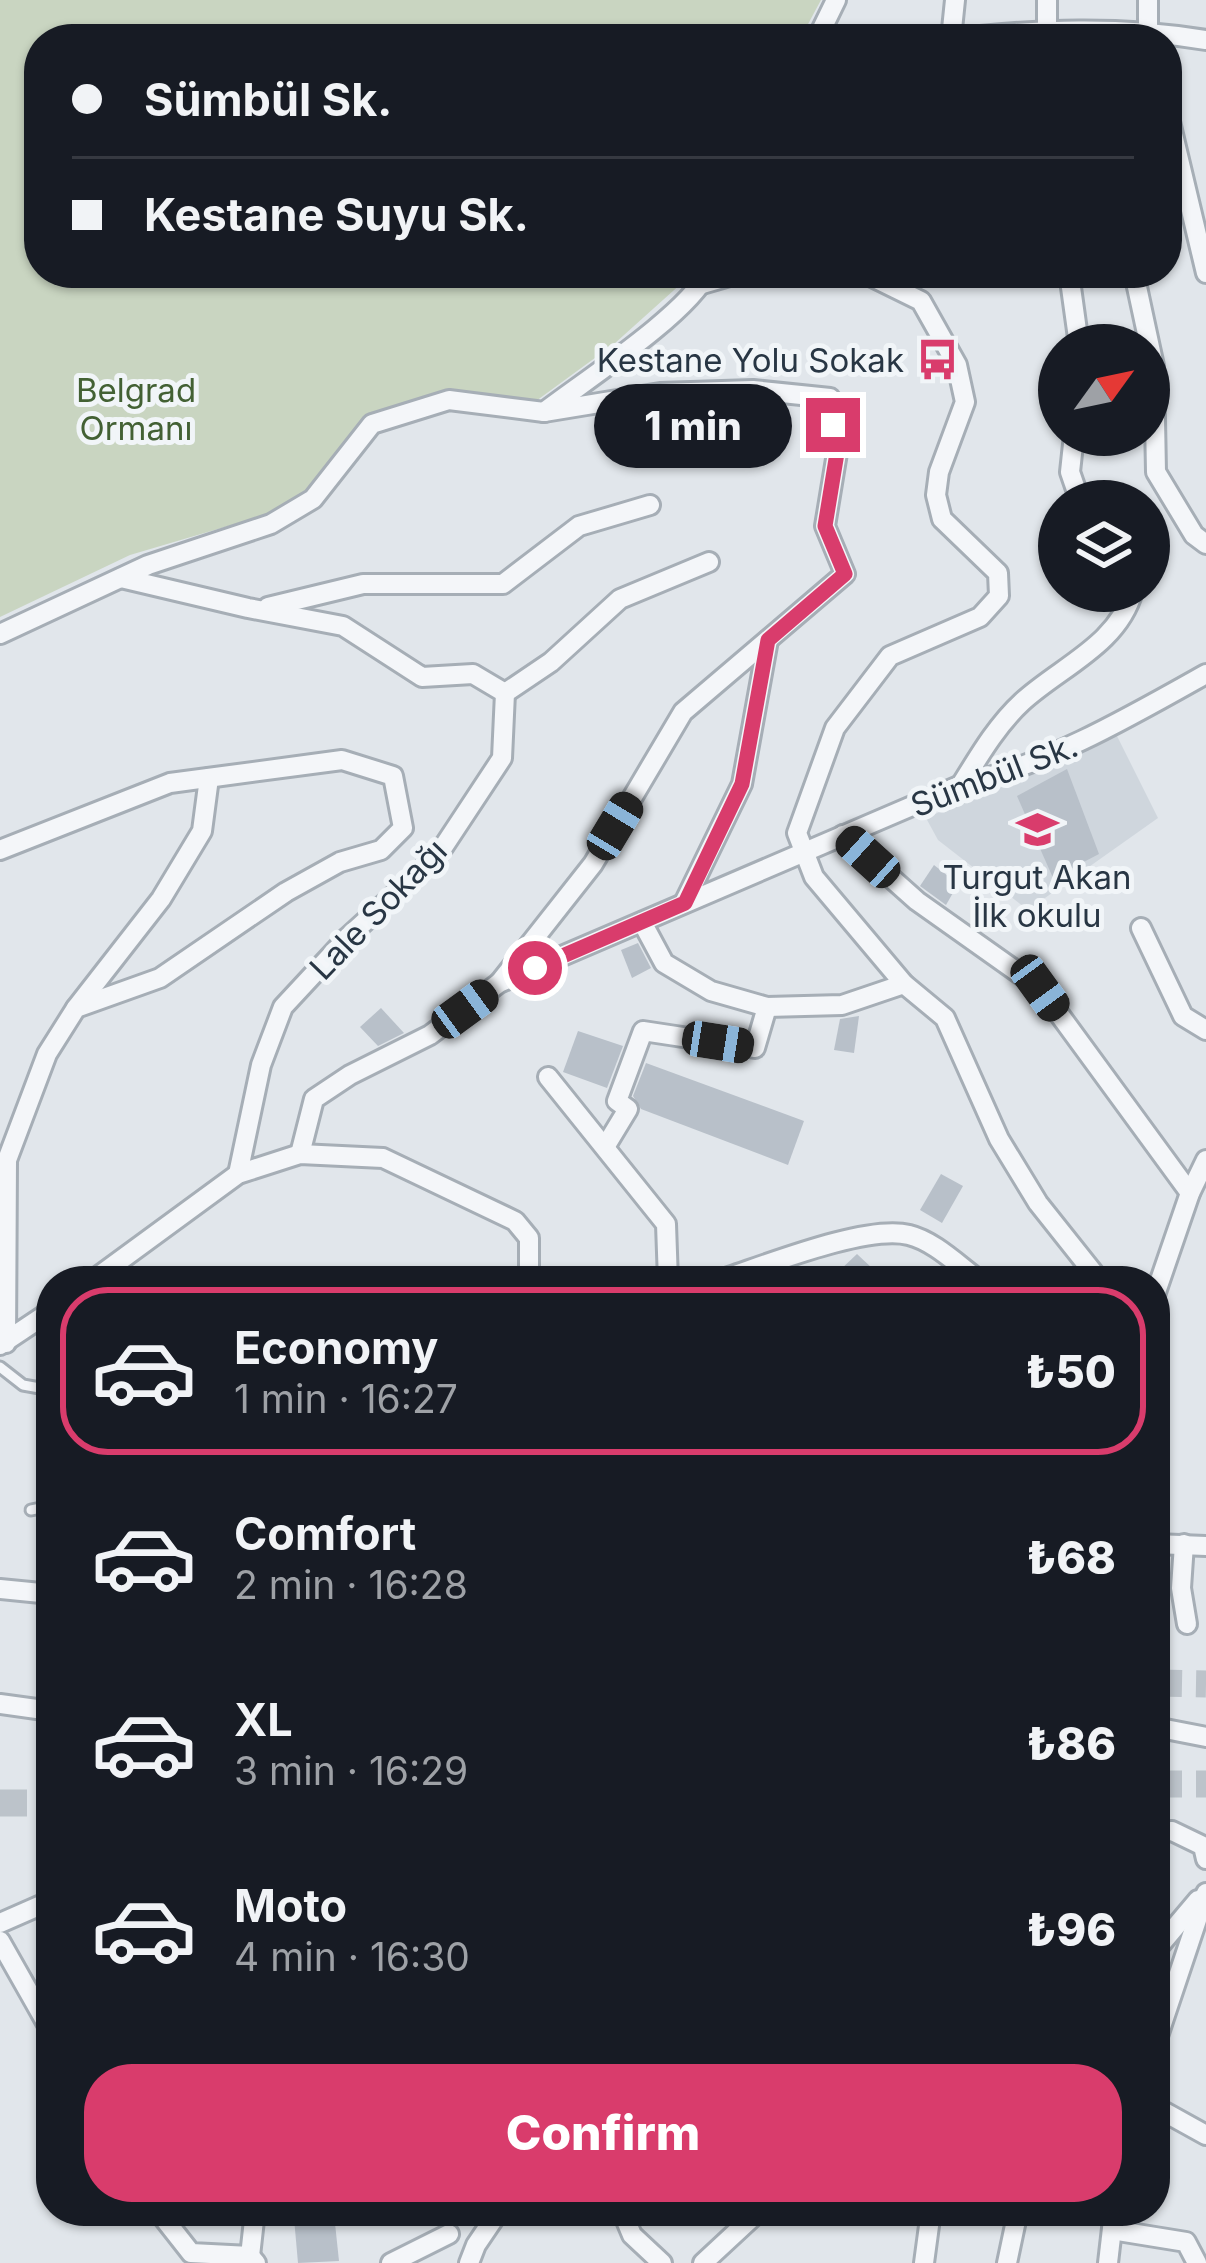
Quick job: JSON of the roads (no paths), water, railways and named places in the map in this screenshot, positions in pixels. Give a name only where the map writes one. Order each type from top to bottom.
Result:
[{"type":"street","points":[[1182,172],[1206,272]]},
{"type":"street","points":[[544,412],[651,331],[696,288]]},
{"type":"street","points":[[895,288],[921,301],[957,365],[965,402],[939,472],[936,495],[942,519],[998,573],[999,596],[980,617],[890,656],[836,728],[797,833],[814,877],[904,984],[946,1018],[999,1139],[1038,1203],[1088,1266]]},
{"type":"street","points":[[1072,288],[1076,324]]},
{"type":"street","points":[[1137,288],[1154,366],[1156,472],[1194,536],[1206,544]]},
{"type":"street","points":[[0,634],[121,578],[271,524],[313,499],[372,424],[449,400],[544,412],[660,394],[753,390],[830,398],[837,453],[825,526],[845,574],[683,712],[592,864],[500,983]]},
{"type":"street","points":[[257,610],[363,584],[503,584],[578,526],[650,505]]},
{"type":"street","points":[[121,578],[343,626],[422,676],[472,674],[506,693],[550,662],[620,598],[709,562]]},
{"type":"street","points":[[961,784],[1022,701],[1075,664],[1114,628],[1122,612]]},
{"type":"street","points":[[685,903],[742,784],[768,640]]},
{"type":"street","name":"Sümbül Sk.","points":[[300,1154],[314,1099],[430,1035],[500,983],[961,784],[1011,772],[1091,739],[1206,674]]},
{"type":"street","name":"Lale Sokağı","points":[[238,1174],[261,1065],[283,1007],[348,937],[438,855],[502,758],[506,693]]},
{"type":"street","points":[[0,850],[170,783],[342,760],[393,776],[403,828],[381,850],[340,862],[286,892],[160,978],[76,1008]]},
{"type":"street","points":[[3,1344],[7,1160],[46,1054],[161,899],[202,831],[209,778]]},
{"type":"street","points":[[844,835],[917,901],[1040,988],[1190,1192]]},
{"type":"street","points":[[642,922],[664,963],[712,991],[767,1007],[842,1005],[904,984]]},
{"type":"street","points":[[1141,928],[1183,1016],[1206,1030]]},
{"type":"street","points":[[605,1147],[628,1109],[617,1101],[644,1031],[755,1048],[767,1007]]},
{"type":"street","points":[[548,1077],[666,1224],[667,1266]]},
{"type":"street","points":[[112,1266],[238,1174],[300,1154],[382,1157],[515,1221],[530,1238],[530,1266]]},
{"type":"street","points":[[1165,1266],[1206,1160]]},
{"type":"street","points":[[765,1266],[893,1232],[914,1236],[958,1266]]},
{"type":"street","points":[[3,1344],[36,1321]]},
{"type":"street","points":[[1170,1544],[1206,1546]]},
{"type":"street","points":[[1184,1544],[1180,1588],[1187,1624]]},
{"type":"street","points":[[0,1589],[36,1593]]},
{"type":"street","points":[[0,1704],[36,1709]]},
{"type":"street","points":[[1170,1730],[1206,1737]]},
{"type":"street","points":[[1170,1831],[1205,1850]]},
{"type":"street","points":[[1170,1934],[1206,1892]]},
{"type":"street","points":[[1170,2000],[1206,1892]]},
{"type":"street","points":[[0,1923],[36,1907]]},
{"type":"street","points":[[0,1941],[36,2005]]},
{"type":"street","points":[[1170,2115],[1206,2135]]},
{"type":"street","points":[[170,2226],[191,2253],[253,2259],[254,2226]]},
{"type":"street","points":[[470,2263],[489,2226]]},
{"type":"street","points":[[628,2226],[662,2263]]},
{"type":"street","points":[[703,2263],[742,2226]]},
{"type":"street","points":[[924,2263],[930,2226]]},
{"type":"street","points":[[1007,2263],[1015,2226]]},
{"type":"street","points":[[1108,2263],[1112,2226]]},
{"type":"street","points":[[1133,2226],[1186,2242],[1197,2263]]},
{"type":"street","points":[[391,2263],[449,2234]]},
{"type":"lane","points":[[0,1367],[23,1385],[36,1387]]},
{"type":"lane","points":[[31,1510],[36,1509]]},
{"type":"tunnel","points":[[1170,1683],[1206,1684]]},
{"type":"tunnel","points":[[1170,1784],[1206,1784]]},
{"type":"tunnel","points":[[0,1803],[36,1803]]},
{"type":"place","name":"Kestane Yolu Sokak","points":[[938,360]]},
{"type":"place","name":"Turgut Akan İlk okulu","points":[[1037,829]]},
{"type":"park label","name":"Belgrad Ormanı","points":[[136,409]]}]
